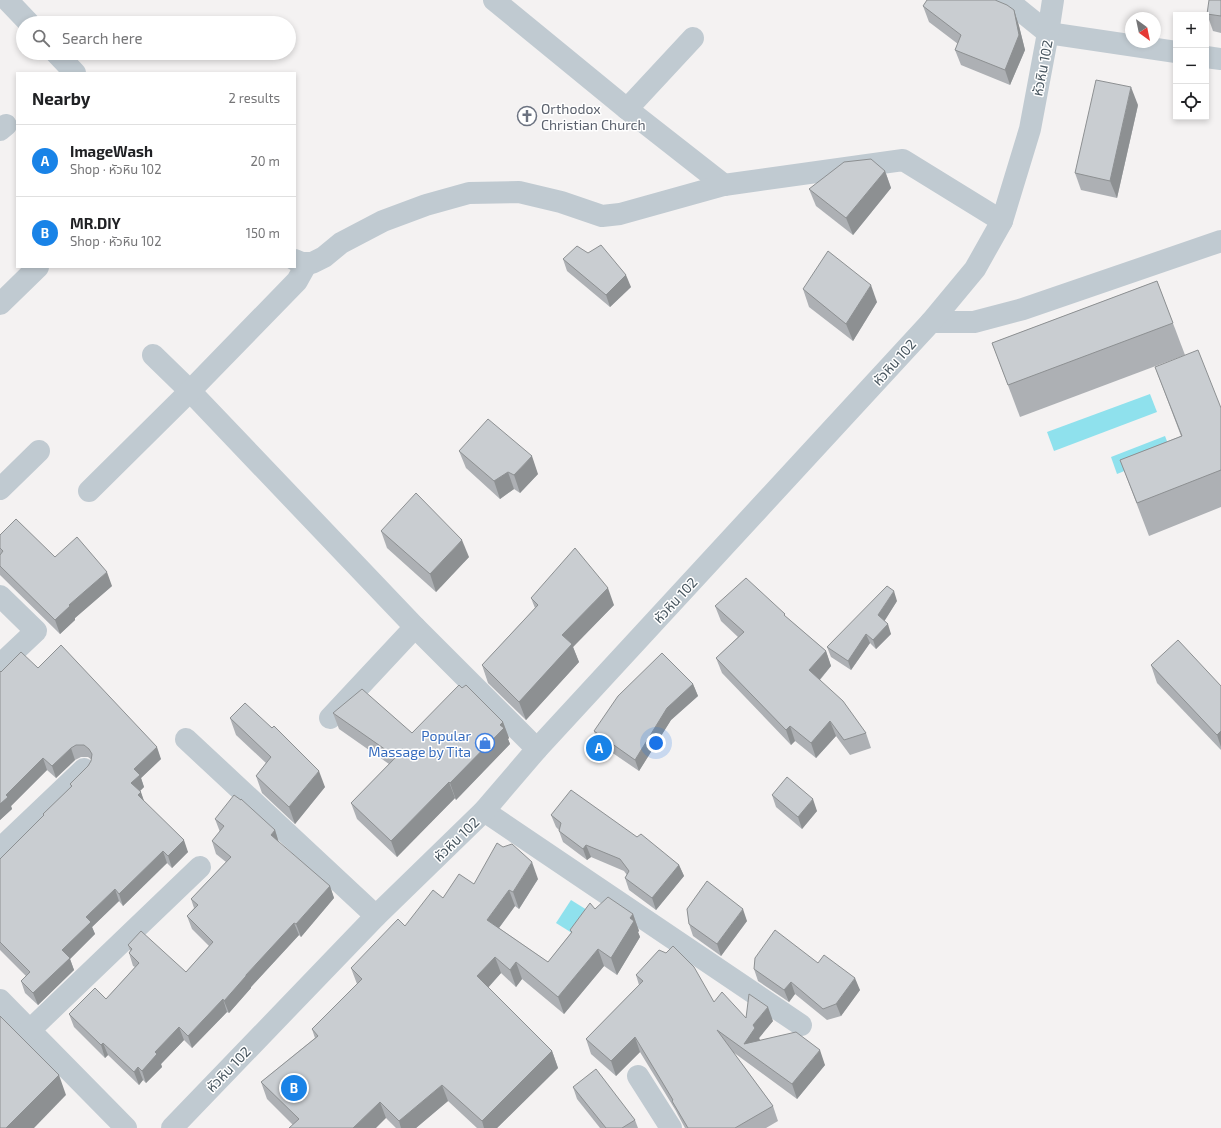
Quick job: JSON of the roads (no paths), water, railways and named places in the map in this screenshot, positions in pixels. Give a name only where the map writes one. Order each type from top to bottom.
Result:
[{"type":"street","points":[[7,0],[22,16]]},
{"type":"street","points":[[494,0],[627,109],[724,185]]},
{"type":"street","points":[[1007,0],[1048,33],[1173,52]]},
{"type":"street","name":"หัวหิน 102","points":[[172,1128],[376,916],[484,811],[537,749],[931,322],[975,269],[1002,221],[1030,129],[1053,0]]},
{"type":"street","points":[[627,109],[693,38]]},
{"type":"street","points":[[1209,57],[1221,59]]},
{"type":"street","points":[[63,60],[74,72]]},
{"type":"street","points":[[89,491],[190,391],[297,281],[301,262],[312,263],[324,257],[341,243],[383,221],[426,205],[469,193],[519,192],[561,202],[602,216],[620,214],[724,185],[903,160],[1002,221]]},
{"type":"street","points":[[931,322],[974,322],[1023,309],[1221,241]]},
{"type":"street","points":[[0,304],[37,268]]},
{"type":"street","points":[[153,355],[190,391],[415,627],[537,749]]},
{"type":"street","points":[[0,489],[39,451]]},
{"type":"street","points":[[0,596],[36,631],[0,665]]},
{"type":"street","points":[[330,718],[415,627]]},
{"type":"street","points":[[186,738],[376,916]]},
{"type":"street","points":[[0,849],[84,769]]},
{"type":"street","points":[[484,811],[801,1025]]},
{"type":"street","points":[[30,1030],[200,867]]},
{"type":"street","points":[[0,1000],[126,1128]]},
{"type":"street","points":[[638,1076],[671,1128]]},
{"type":"water","points":[[1150,394],[1157,412],[1054,451],[1047,432]]},
{"type":"water","points":[[1165,436],[1171,452],[1117,474],[1111,457]]},
{"type":"water","points":[[571,900],[587,910],[572,933],[556,923]]},
{"type":"place","name":"Orthodox Christian Church","points":[[527,116]]},
{"type":"place","name":"Popular Massage by Tita","points":[[485,743]]},
{"type":"place","name":"ImageWash","points":[[599,748]]},
{"type":"place","name":"MR.DIY","points":[[294,1088]]}]
